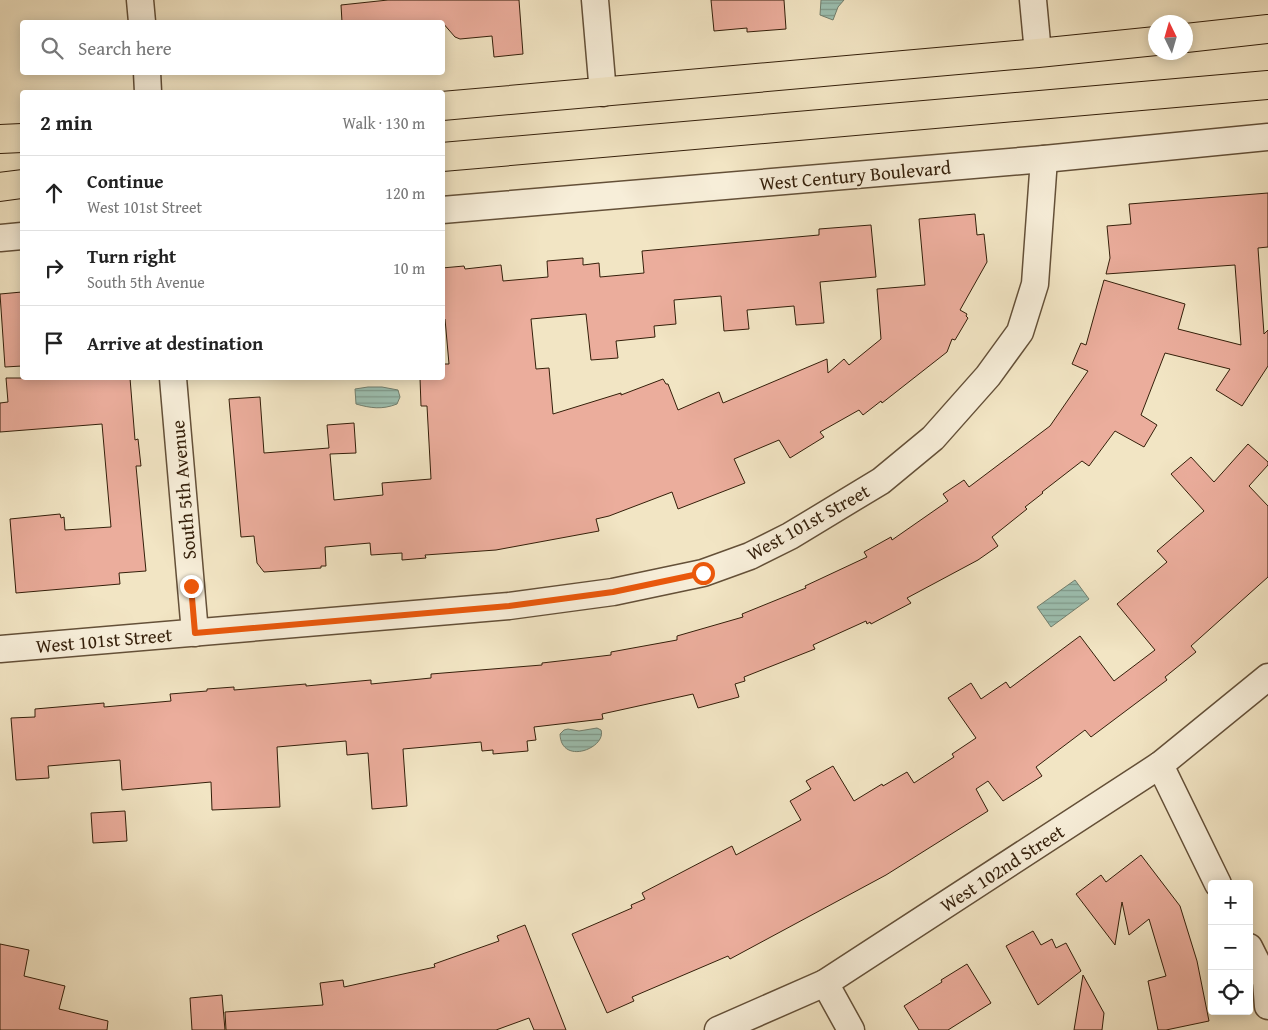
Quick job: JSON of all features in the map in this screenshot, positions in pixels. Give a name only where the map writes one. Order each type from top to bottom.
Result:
[{"type":"main road","points":[[1193,37],[1268,29]]},
{"type":"main road","points":[[445,106],[603,93],[1148,42]]},
{"type":"main road","points":[[445,157],[1268,84]]},
{"type":"main road","points":[[0,139],[20,138]]},
{"type":"main road","points":[[0,187],[20,184]]},
{"type":"street","points":[[140,0],[142,20]]},
{"type":"street","points":[[594,0],[603,93]]},
{"type":"street","points":[[1033,0],[1038,53]]},
{"type":"street","points":[[147,75],[148,90]]},
{"type":"street","name":"West Century Boulevard","points":[[445,210],[1268,138]]},
{"type":"street","name":"West 101st Street","points":[[0,649],[509,606],[613,592],[703,573],[750,556],[790,536],[881,481],[932,438],[988,376],[1020,332],[1035,284],[1044,159]]},
{"type":"street","points":[[0,238],[20,236]]},
{"type":"street","name":"South 5th Avenue","points":[[173,380],[195,633]]},
{"type":"street","name":"West 102nd Street","points":[[718,1030],[825,983],[1160,765],[1268,677]]},
{"type":"street","points":[[1160,765],[1216,880]]},
{"type":"street","points":[[1253,956],[1266,981],[1268,1006]]},
{"type":"street","points":[[825,983],[851,1030]]},
{"type":"shaded area","points":[[821,0],[844,0],[838,7],[833,20],[820,15]]},
{"type":"shaded area","points":[[368,387],[398,390],[400,397],[397,404],[376,408],[356,404],[355,389]]},
{"type":"shaded area","points":[[1075,580],[1089,599],[1051,627],[1037,607]]},
{"type":"shaded area","points":[[597,728],[601,730],[601,737],[591,748],[575,752],[562,744],[560,734],[564,730],[579,731]]},
{"type":"building","points":[[388,0],[519,0],[523,54],[494,57],[492,36],[460,39],[455,37],[445,25],[445,20],[342,20],[341,5]]},
{"type":"building","points":[[711,0],[784,0],[786,29],[747,32],[747,28],[714,31]]},
{"type":"building","points":[[1268,193],[1268,247],[1258,248],[1264,334],[1268,330],[1268,366],[1242,406],[1216,390],[1230,369],[1165,353],[1141,415],[1157,425],[1144,447],[1115,431],[1089,466],[1082,461],[1042,492],[1025,507],[1027,509],[992,537],[998,546],[978,560],[907,598],[911,603],[871,624],[870,622],[867,624],[866,621],[813,645],[815,649],[744,677],[745,681],[735,684],[739,697],[698,708],[693,694],[602,714],[603,719],[534,727],[536,740],[527,741],[528,751],[493,754],[493,750],[482,751],[481,742],[403,749],[407,806],[372,809],[368,753],[347,755],[346,741],[277,747],[280,807],[212,810],[211,782],[122,790],[120,760],[48,766],[49,778],[16,780],[11,718],[35,717],[35,709],[104,703],[104,707],[171,701],[170,694],[207,691],[207,689],[234,687],[234,690],[371,680],[371,684],[431,678],[431,674],[542,665],[542,663],[611,655],[611,652],[677,640],[677,636],[743,617],[742,614],[806,588],[805,586],[867,557],[864,552],[891,537],[892,540],[948,501],[943,494],[964,480],[969,487],[1050,426],[1088,371],[1072,364],[1081,343],[1086,345],[1104,280],[1185,304],[1178,329],[1241,345],[1235,265],[1106,274],[1110,258],[1107,226],[1131,224],[1129,204]]},
{"type":"building","points":[[975,214],[977,235],[984,234],[987,262],[960,310],[967,314],[968,318],[955,340],[952,339],[947,352],[882,403],[881,401],[863,415],[859,410],[820,432],[824,437],[790,458],[779,440],[734,459],[745,483],[678,509],[672,492],[609,516],[596,519],[599,531],[496,550],[425,555],[426,558],[402,560],[402,553],[371,555],[370,543],[325,547],[326,566],[321,566],[321,568],[264,572],[257,563],[254,536],[241,537],[229,399],[260,397],[264,453],[329,448],[327,425],[354,423],[356,453],[330,454],[334,500],[383,495],[382,483],[431,479],[427,406],[421,406],[420,380],[445,380],[445,364],[449,364],[445,319],[445,268],[464,266],[465,269],[501,265],[503,281],[548,277],[547,261],[583,258],[583,265],[599,263],[600,277],[644,273],[642,251],[819,235],[819,229],[871,225],[876,277],[820,282],[824,323],[796,325],[794,306],[747,310],[749,329],[724,331],[721,296],[674,300],[676,324],[654,326],[655,337],[616,341],[618,358],[591,360],[586,314],[531,319],[536,369],[549,368],[553,414],[621,393],[621,395],[663,379],[668,384],[678,410],[719,392],[723,403],[827,359],[828,373],[844,359],[849,365],[881,339],[877,289],[925,285],[919,219]]},
{"type":"building","points":[[20,292],[20,366],[5,367],[0,294]]},
{"type":"building","points":[[6,378],[20,378],[20,380],[130,380],[135,440],[138,439],[141,466],[136,466],[146,571],[119,573],[120,584],[16,593],[10,519],[60,514],[61,518],[64,517],[65,530],[111,527],[102,424],[0,432],[0,403],[8,402]]},
{"type":"building","points":[[1248,444],[1268,462],[1268,465],[1249,486],[1268,506],[1268,577],[1191,646],[1196,652],[1165,677],[1167,680],[1091,737],[1085,730],[1036,767],[1042,776],[1003,801],[988,781],[976,789],[988,811],[886,875],[730,959],[728,956],[632,997],[634,1001],[607,1013],[572,934],[632,908],[631,905],[645,899],[642,893],[732,846],[736,855],[801,820],[790,801],[811,789],[806,781],[833,766],[854,801],[907,772],[914,783],[954,757],[952,754],[976,738],[948,698],[971,683],[981,699],[1006,682],[1010,688],[1080,636],[1114,681],[1155,650],[1117,604],[1167,562],[1157,551],[1204,511],[1171,474],[1191,457],[1214,482]]},
{"type":"building","points":[[125,811],[127,841],[93,843],[91,813]]},
{"type":"building","points":[[1141,855],[1180,906],[1197,961],[1209,1021],[1158,1030],[1148,981],[1166,976],[1149,919],[1129,935],[1122,902],[1115,945],[1076,894],[1101,875],[1106,882]]},
{"type":"building","points":[[525,925],[566,1030],[534,1030],[529,1018],[496,1030],[226,1030],[225,1012],[323,1005],[320,983],[343,980],[344,987],[435,967],[434,964],[499,941],[497,936]]},
{"type":"building","points":[[1033,931],[1041,945],[1052,939],[1056,948],[1066,943],[1081,971],[1038,1005],[1006,946]]},
{"type":"building","points":[[0,944],[29,950],[24,976],[65,986],[59,1009],[108,1021],[107,1030],[0,1030]]},
{"type":"building","points":[[967,964],[991,1003],[948,1030],[919,1030],[904,1006]]},
{"type":"building","points":[[1083,975],[1104,1013],[1102,1030],[1074,1030]]},
{"type":"building","points":[[222,995],[225,1030],[192,1030],[190,998]]},
{"type":"route","points":[[191,586],[195,633],[509,606],[613,592],[703,573]]}]
